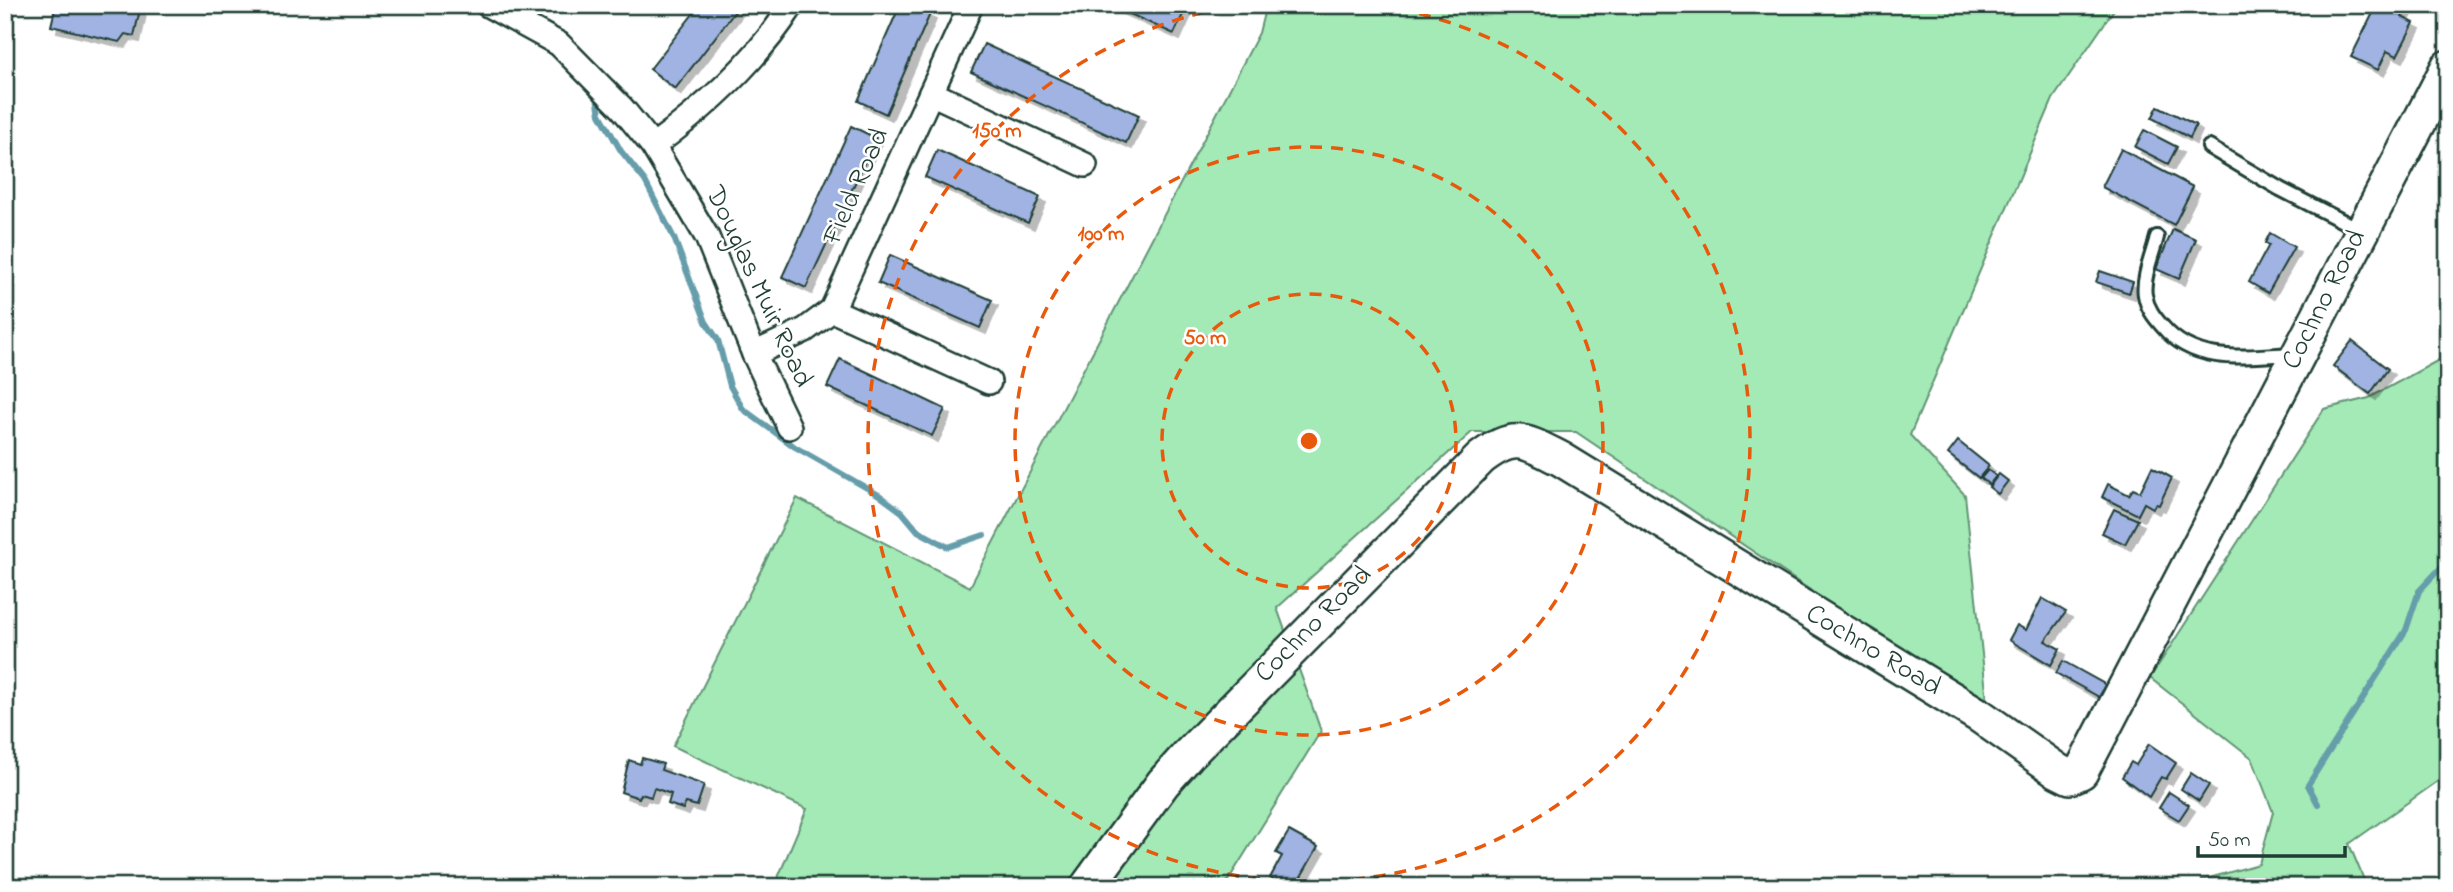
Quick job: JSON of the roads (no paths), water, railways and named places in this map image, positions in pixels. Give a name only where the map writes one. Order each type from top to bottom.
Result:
[{"type":"street","name":"Douglas Muir Road","points":[[488,5],[528,25],[568,52],[622,108],[653,146],[707,237],[754,354],[789,427]]},
{"type":"street","points":[[653,146],[696,114],[731,80],[792,5]]},
{"type":"street","name":"Field Road","points":[[754,354],[805,330],[832,310],[971,5]]},
{"type":"street","name":"Cochno Road","points":[[1087,887],[1163,783],[1188,755],[1481,458],[1498,445],[1512,440],[1535,446],[1561,459],[1980,716],[2057,771],[2070,777],[2081,772],[2448,67]]},
{"type":"street","points":[[931,93],[1085,165]]},
{"type":"street","points":[[832,310],[989,382]]},
{"type":"lane","points":[[2209,147],[2280,189],[2361,230]]},
{"type":"lane","points":[[2157,237],[2144,292],[2151,314],[2169,335],[2189,348],[2223,357],[2298,354]]},
{"type":"waterway","points":[[597,97],[600,114],[621,151],[645,181],[674,238],[706,322],[718,340],[730,386],[743,409],[795,447],[879,495],[902,512],[918,531],[948,547],[984,535]]},
{"type":"waterway","points":[[2318,804],[2308,785],[2406,630],[2419,591],[2448,560]]}]
